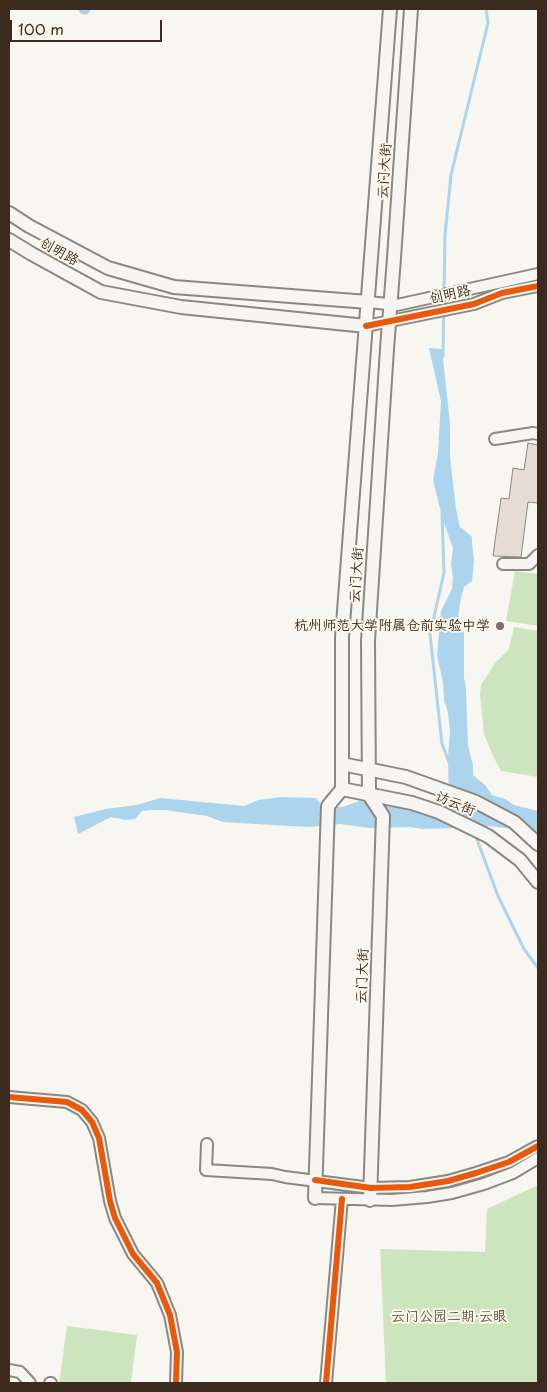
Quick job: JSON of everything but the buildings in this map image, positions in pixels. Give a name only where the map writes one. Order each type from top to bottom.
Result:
[{"type":"main road","name":"云门大街","points":[[342,789],[342,637],[390,9]]},
{"type":"main road","name":"云门大街","points":[[371,1194],[383,816],[369,795],[368,641],[411,9]]},
{"type":"main road","name":"创明路","points":[[9,213],[29,226],[108,268],[174,287],[368,302]]},
{"type":"main road","name":"创明路","points":[[9,240],[101,292],[181,307],[366,326]]},
{"type":"main road","name":"访云街","points":[[342,764],[412,779],[476,802],[514,822],[538,844]]},
{"type":"main road","name":"访云街","points":[[342,789],[412,803],[439,812],[488,836],[520,860],[538,882]]},
{"type":"main road","points":[[315,1198],[328,806],[342,789]]},
{"type":"street","name":"创明路","points":[[368,302],[397,305],[538,274]]},
{"type":"street","name":"创明路","points":[[366,326],[467,305],[502,293],[538,286]]},
{"type":"street","points":[[495,439],[533,433],[538,434]]},
{"type":"street","points":[[503,564],[529,564],[538,555]]},
{"type":"street","points":[[9,1097],[67,1102],[82,1110],[92,1122],[99,1138],[110,1201],[115,1218],[133,1254],[157,1283],[170,1315],[176,1352],[176,1383]]},
{"type":"street","points":[[207,1144],[206,1170],[272,1174],[315,1180],[392,1200],[452,1193],[484,1184],[513,1173],[538,1158]]},
{"type":"street","points":[[315,1198],[342,1199],[448,1181],[509,1162],[538,1146]]},
{"type":"street","points":[[326,1383],[342,1199]]},
{"type":"street","points":[[9,1370],[20,1372],[30,1383]]},
{"type":"green space","points":[[515,571],[538,574],[538,626],[506,621]]},
{"type":"green space","points":[[514,627],[538,631],[538,777],[501,771],[484,734],[480,695],[481,685],[495,663],[509,649]]},
{"type":"green space","name":"云门公园二期·云眼","points":[[538,1185],[538,1383],[386,1383],[380,1249],[485,1252],[487,1209]]},
{"type":"green space","points":[[67,1326],[137,1335],[131,1383],[59,1383]]},
{"type":"water","points":[[429,348],[442,349],[450,423],[450,457],[456,509],[460,527],[472,537],[474,560],[472,581],[464,587],[458,619],[464,634],[464,678],[468,746],[473,765],[473,775],[485,785],[492,795],[505,799],[514,805],[538,811],[538,832],[489,826],[472,830],[409,827],[370,828],[340,824],[309,827],[289,826],[223,822],[207,816],[152,810],[142,811],[135,819],[125,820],[111,817],[78,834],[74,817],[105,809],[137,805],[160,798],[244,806],[258,800],[282,797],[316,798],[323,807],[343,807],[359,801],[404,807],[439,804],[449,800],[448,757],[450,731],[437,656],[441,611],[452,589],[451,565],[453,548],[442,517],[433,480],[438,453],[441,401]]},
{"type":"waterway","points":[[443,356],[445,235],[451,175],[488,23],[486,9]]},
{"type":"waterway","points":[[442,512],[444,573],[430,634],[442,744],[449,762]]},
{"type":"waterway","points":[[475,834],[498,896],[524,949],[538,968]]},
{"type":"cycle path","points":[[366,326],[474,304],[502,293],[538,286]]},
{"type":"cycle path","points":[[9,1097],[67,1102],[82,1110],[92,1122],[99,1138],[110,1201],[115,1218],[133,1254],[157,1283],[170,1315],[177,1352],[176,1383]]},
{"type":"cycle path","points":[[315,1180],[371,1188],[410,1187],[448,1181],[476,1173],[509,1162],[538,1146]]},
{"type":"cycle path","points":[[326,1383],[342,1199]]},
{"type":"place","name":"杭州师范大学附属仓前实验中学","points":[[500,626]]}]
